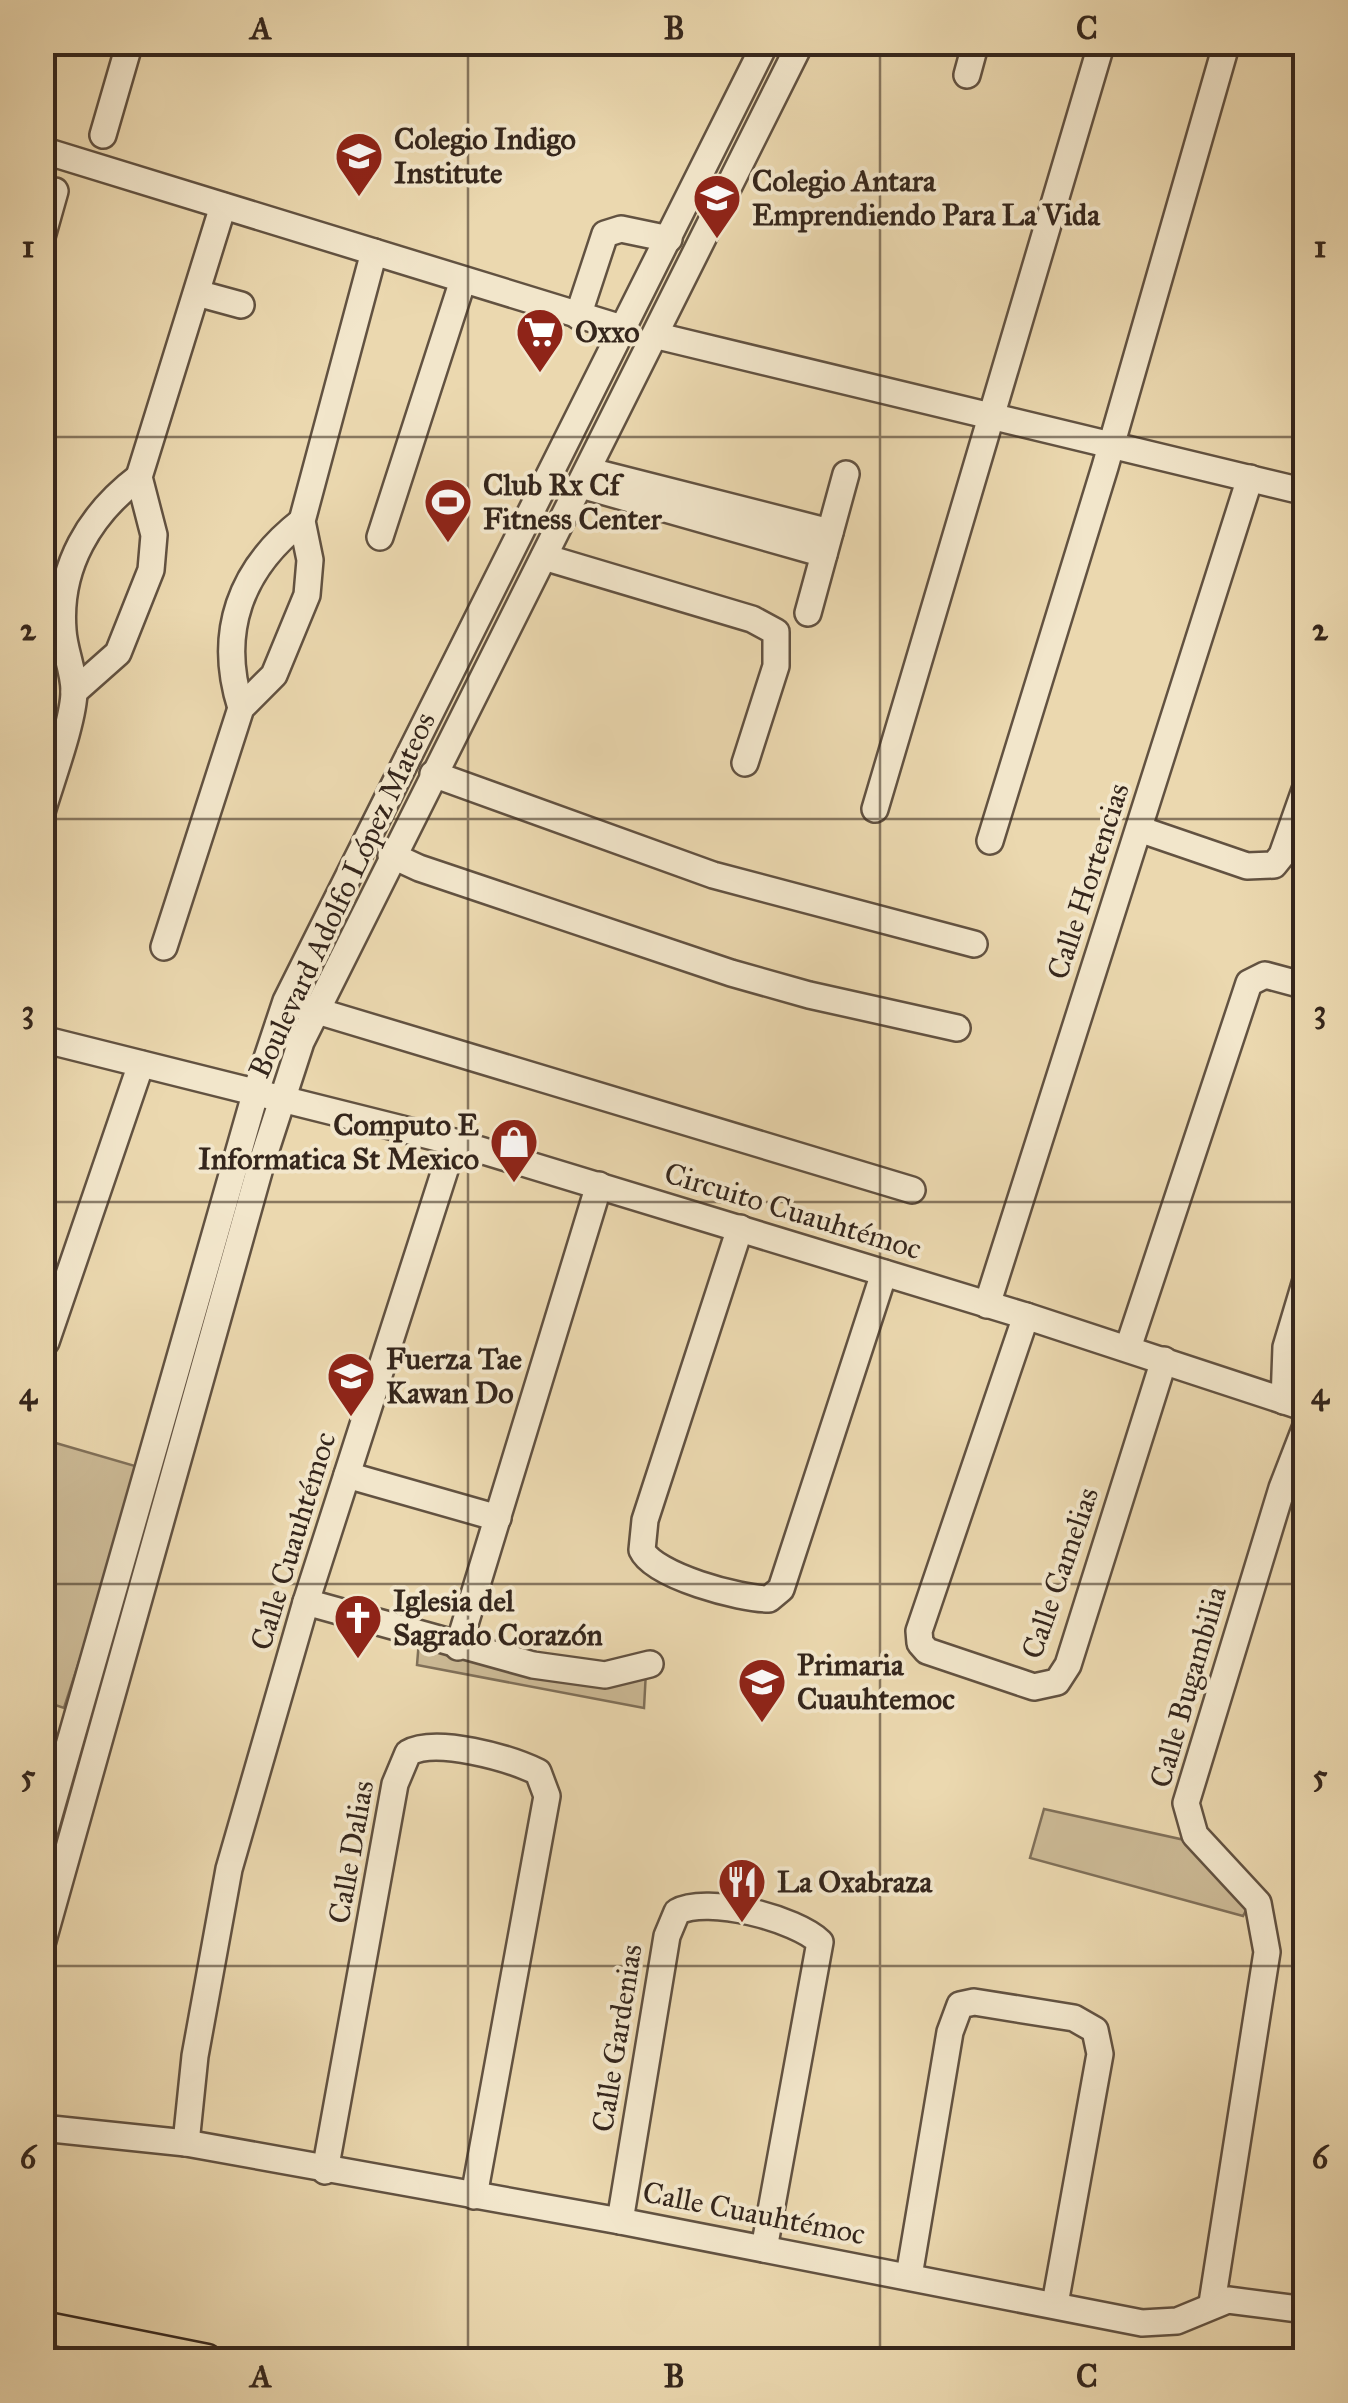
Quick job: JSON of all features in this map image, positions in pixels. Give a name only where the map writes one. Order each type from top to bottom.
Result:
[{"type":"main road","points":[[42,2327],[208,2360]]},
{"type":"street","points":[[103,134],[130,42]]},
{"type":"street","name":"Boulevard Adolfo López Mateos","points":[[42,1944],[136,1620],[268,1094],[286,1001],[766,42]]},
{"type":"street","name":"Boulevard Adolfo López Mateos","points":[[42,1840],[268,1094],[316,1011],[391,855],[658,336],[802,42]]},
{"type":"street","points":[[966,75],[976,42]]},
{"type":"street","points":[[875,809],[1102,42]]},
{"type":"street","points":[[990,842],[1112,444],[1226,42]]},
{"type":"street","points":[[42,150],[625,329]]},
{"type":"street","points":[[42,237],[55,192]]},
{"type":"street","points":[[74,692],[118,653],[152,570],[154,535],[139,477],[223,206]]},
{"type":"street","points":[[578,316],[605,234],[622,229],[669,240]]},
{"type":"street","points":[[164,947],[241,708],[274,675],[307,594],[310,560],[302,522],[374,252]]},
{"type":"street","points":[[380,537],[462,280]]},
{"type":"street","points":[[196,293],[241,306]]},
{"type":"street","points":[[658,336],[1306,492]]},
{"type":"street","points":[[808,613],[846,474]]},
{"type":"street","points":[[42,812],[74,692],[62,632],[68,578],[92,520],[139,477]]},
{"type":"street","points":[[585,478],[827,543]]},
{"type":"street","name":"Calle Hortencias","points":[[986,1305],[1250,478]]},
{"type":"street","points":[[241,708],[232,679],[230,649],[237,615],[253,572],[270,546],[302,522]]},
{"type":"street","points":[[544,557],[752,620],[776,632],[776,666],[745,763]]},
{"type":"street","points":[[433,774],[712,875],[974,944]]},
{"type":"street","points":[[1139,830],[1247,866],[1274,865],[1282,856],[1306,787]]},
{"type":"street","points":[[391,855],[419,868],[731,973],[808,995],[957,1028]]},
{"type":"street","points":[[1128,1348],[1249,983],[1265,975],[1306,986]]},
{"type":"street","points":[[286,1001],[912,1190]]},
{"type":"street","points":[[42,1039],[268,1094]]},
{"type":"street","points":[[46,1342],[142,1064]]},
{"type":"street","name":"Circuito Cuauhtémoc","points":[[268,1094],[454,1142],[740,1228],[1128,1348],[1295,1405]]},
{"type":"street","name":"Calle Cuauhtémoc","points":[[186,2143],[195,2056],[229,1869],[306,1602],[454,1142]]},
{"type":"street","points":[[458,1647],[599,1186]]},
{"type":"street","points":[[740,1228],[646,1520],[642,1550],[660,1570],[744,1596],[770,1599],[781,1590],[884,1273]]},
{"type":"street","points":[[1295,1405],[1286,1347],[1306,1280]]},
{"type":"street","name":"Calle Camelias","points":[[1026,1316],[920,1631],[920,1644],[927,1650],[1034,1687],[1057,1682],[1068,1665],[1164,1360]]},
{"type":"street","name":"Calle Bugambilia","points":[[1212,2304],[1267,1952],[1258,1903],[1195,1835],[1186,1803],[1282,1488],[1306,1426]]},
{"type":"street","points":[[347,1476],[498,1518]]},
{"type":"street","points":[[306,1602],[458,1647],[605,1676],[650,1664]]},
{"type":"street","points":[[109,1610],[136,1620]]},
{"type":"street","name":"Calle Dalias","points":[[325,2171],[396,1784],[408,1753],[434,1746],[522,1764],[538,1772],[547,1796],[474,2196]]},
{"type":"street","name":"Calle Gardenias","points":[[620,2221],[667,1936],[678,1912],[703,1904],[795,1924],[820,1942],[764,2248]]},
{"type":"street","points":[[909,2276],[950,2032],[960,2006],[974,2002],[1074,2018],[1095,2030],[1100,2054],[1055,2304]]},
{"type":"street","name":"Calle Cuauhtémoc","points":[[42,2128],[186,2143],[1159,2324],[1194,2314],[1212,2304],[1243,2300],[1306,2310]]},
{"type":"shaded area","points":[[42,1439],[142,1468],[64,1708],[43,1701]]},
{"type":"shaded area","points":[[419,1640],[646,1671],[644,1708],[417,1665]]},
{"type":"shaded area","points":[[1044,1809],[1189,1841],[1249,1905],[1243,1916],[1030,1858]]},
{"type":"railway","points":[[42,2356],[66,2360]]},
{"type":"place","name":"Colegio Indigo Institute","points":[[359,198]]},
{"type":"place","name":"Colegio Antara Emprendiendo Para La Vida","points":[[717,240]]},
{"type":"place","name":"Oxxo","points":[[540,374]]},
{"type":"place","name":"Club Rx Cf Fitness Center","points":[[448,544]]},
{"type":"place","name":"Computo E Informatica St Mexico","points":[[514,1184]]},
{"type":"place","name":"Fuerza Tae Kawan Do","points":[[351,1418]]},
{"type":"place","name":"Iglesia del Sagrado Corazón","points":[[358,1660]]},
{"type":"place","name":"Primaria Cuauhtemoc","points":[[762,1724]]},
{"type":"place","name":"La Oxabraza","points":[[742,1924]]}]
